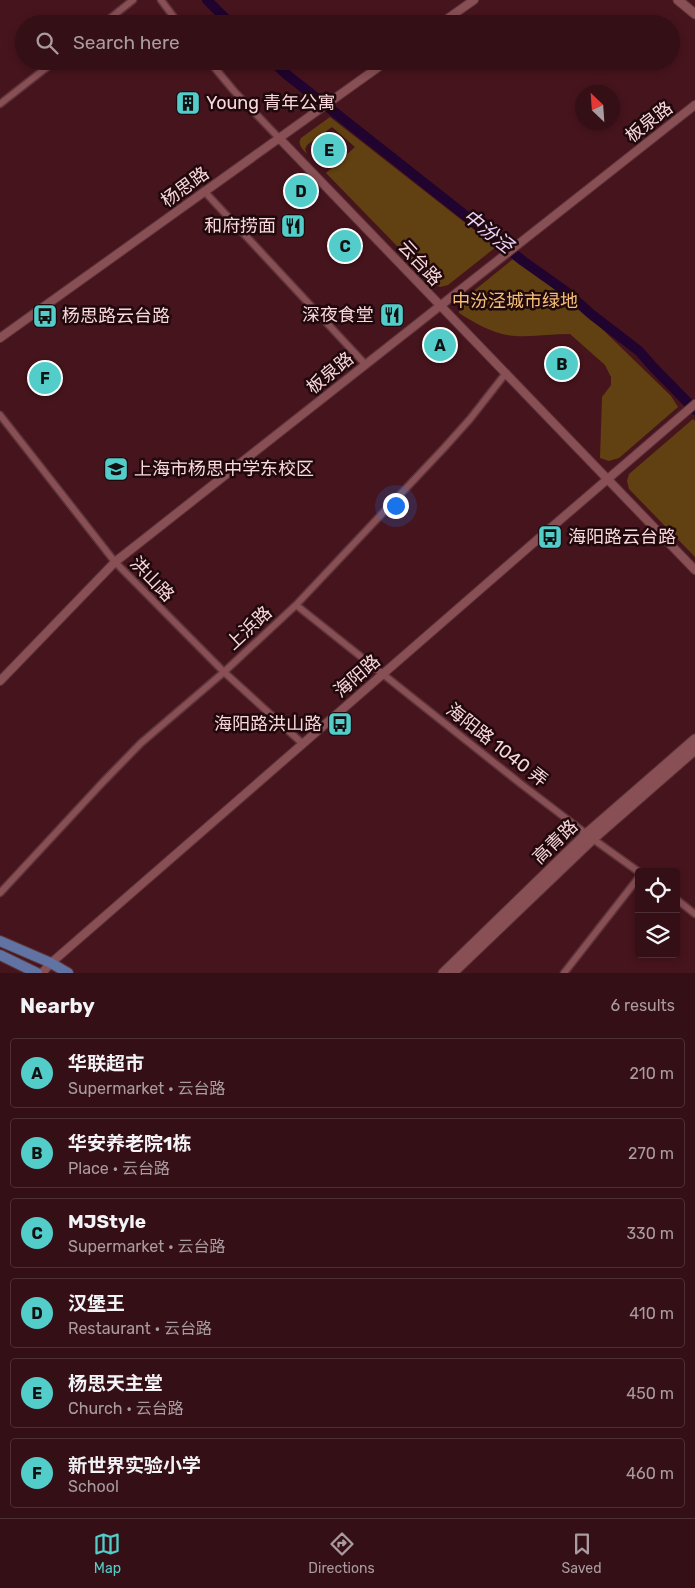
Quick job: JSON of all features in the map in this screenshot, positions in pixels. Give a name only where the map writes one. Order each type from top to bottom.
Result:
[{"type":"main road","points":[[678,0],[695,14]]},
{"type":"main road","name":"高青路","points":[[443,973],[695,739]]},
{"type":"main road","name":"高青路","points":[[453,973],[589,837],[695,750]]},
{"type":"main road","points":[[0,941],[51,963],[68,973]]},
{"type":"main road","points":[[0,955],[37,973]]},
{"type":"street","points":[[114,15],[133,0]]},
{"type":"street","points":[[160,0],[172,15]]},
{"type":"street","points":[[453,15],[474,0]]},
{"type":"street","points":[[0,104],[43,70]]},
{"type":"street","name":"云台路","points":[[216,70],[234,91],[695,570]]},
{"type":"street","name":"杨思路","points":[[0,338],[374,70]]},
{"type":"street","name":"板泉路","points":[[0,681],[115,562],[695,105]]},
{"type":"street","points":[[204,191],[365,364]]},
{"type":"street","name":"上浜路","points":[[0,893],[141,743],[224,672],[296,605],[444,448],[470,419],[506,373]]},
{"type":"street","name":"海阳路","points":[[42,973],[51,963],[382,674],[695,404]]},
{"type":"street","name":"洪山路","points":[[0,415],[115,562],[224,672],[303,744]]},
{"type":"street","name":"海阳路 1040 弄","points":[[296,605],[589,837]]},
{"type":"street","points":[[589,837],[635,869]]},
{"type":"street","points":[[564,973],[635,882]]},
{"type":"street","points":[[680,902],[695,914]]},
{"type":"green space","name":"中汾泾城市绿地","points":[[330,117],[496,247],[448,285],[440,287],[434,284],[326,173],[355,147],[332,127],[307,145],[305,149],[307,154],[301,147],[301,138]]},
{"type":"green space","name":"中汾泾城市绿地","points":[[513,259],[564,296],[597,324],[671,396],[678,407],[619,458],[609,461],[600,458],[602,397],[611,385],[611,377],[605,365],[570,334],[516,336],[501,334],[459,313],[460,302]]},
{"type":"green space","points":[[693,419],[695,421],[695,557],[629,489],[627,481],[629,474]]},
{"type":"waterway","name":"中汾泾","points":[[207,0],[222,15]]},
{"type":"waterway","name":"中汾泾","points":[[282,70],[523,261],[564,290],[591,314],[639,351],[695,410]]},
{"type":"place","name":"Young 青年公寓","points":[[188,103]]},
{"type":"place","name":"杨思天主堂","points":[[329,150]]},
{"type":"place","name":"汉堡王","points":[[301,191]]},
{"type":"place","name":"和府捞面","points":[[293,226]]},
{"type":"place","name":"MJStyle","points":[[345,246]]},
{"type":"place","name":"深夜食堂","points":[[392,315]]},
{"type":"place","name":"杨思路云台路","points":[[45,316]]},
{"type":"place","name":"华联超市","points":[[440,345]]},
{"type":"place","name":"华安养老院1栋","points":[[562,364]]},
{"type":"place","name":"新世界实验小学","points":[[45,378]]},
{"type":"place","name":"上海市杨思中学东校区","points":[[116,469]]},
{"type":"place","name":"海阳路云台路","points":[[550,537]]},
{"type":"place","name":"海阳路洪山路","points":[[340,724]]}]
